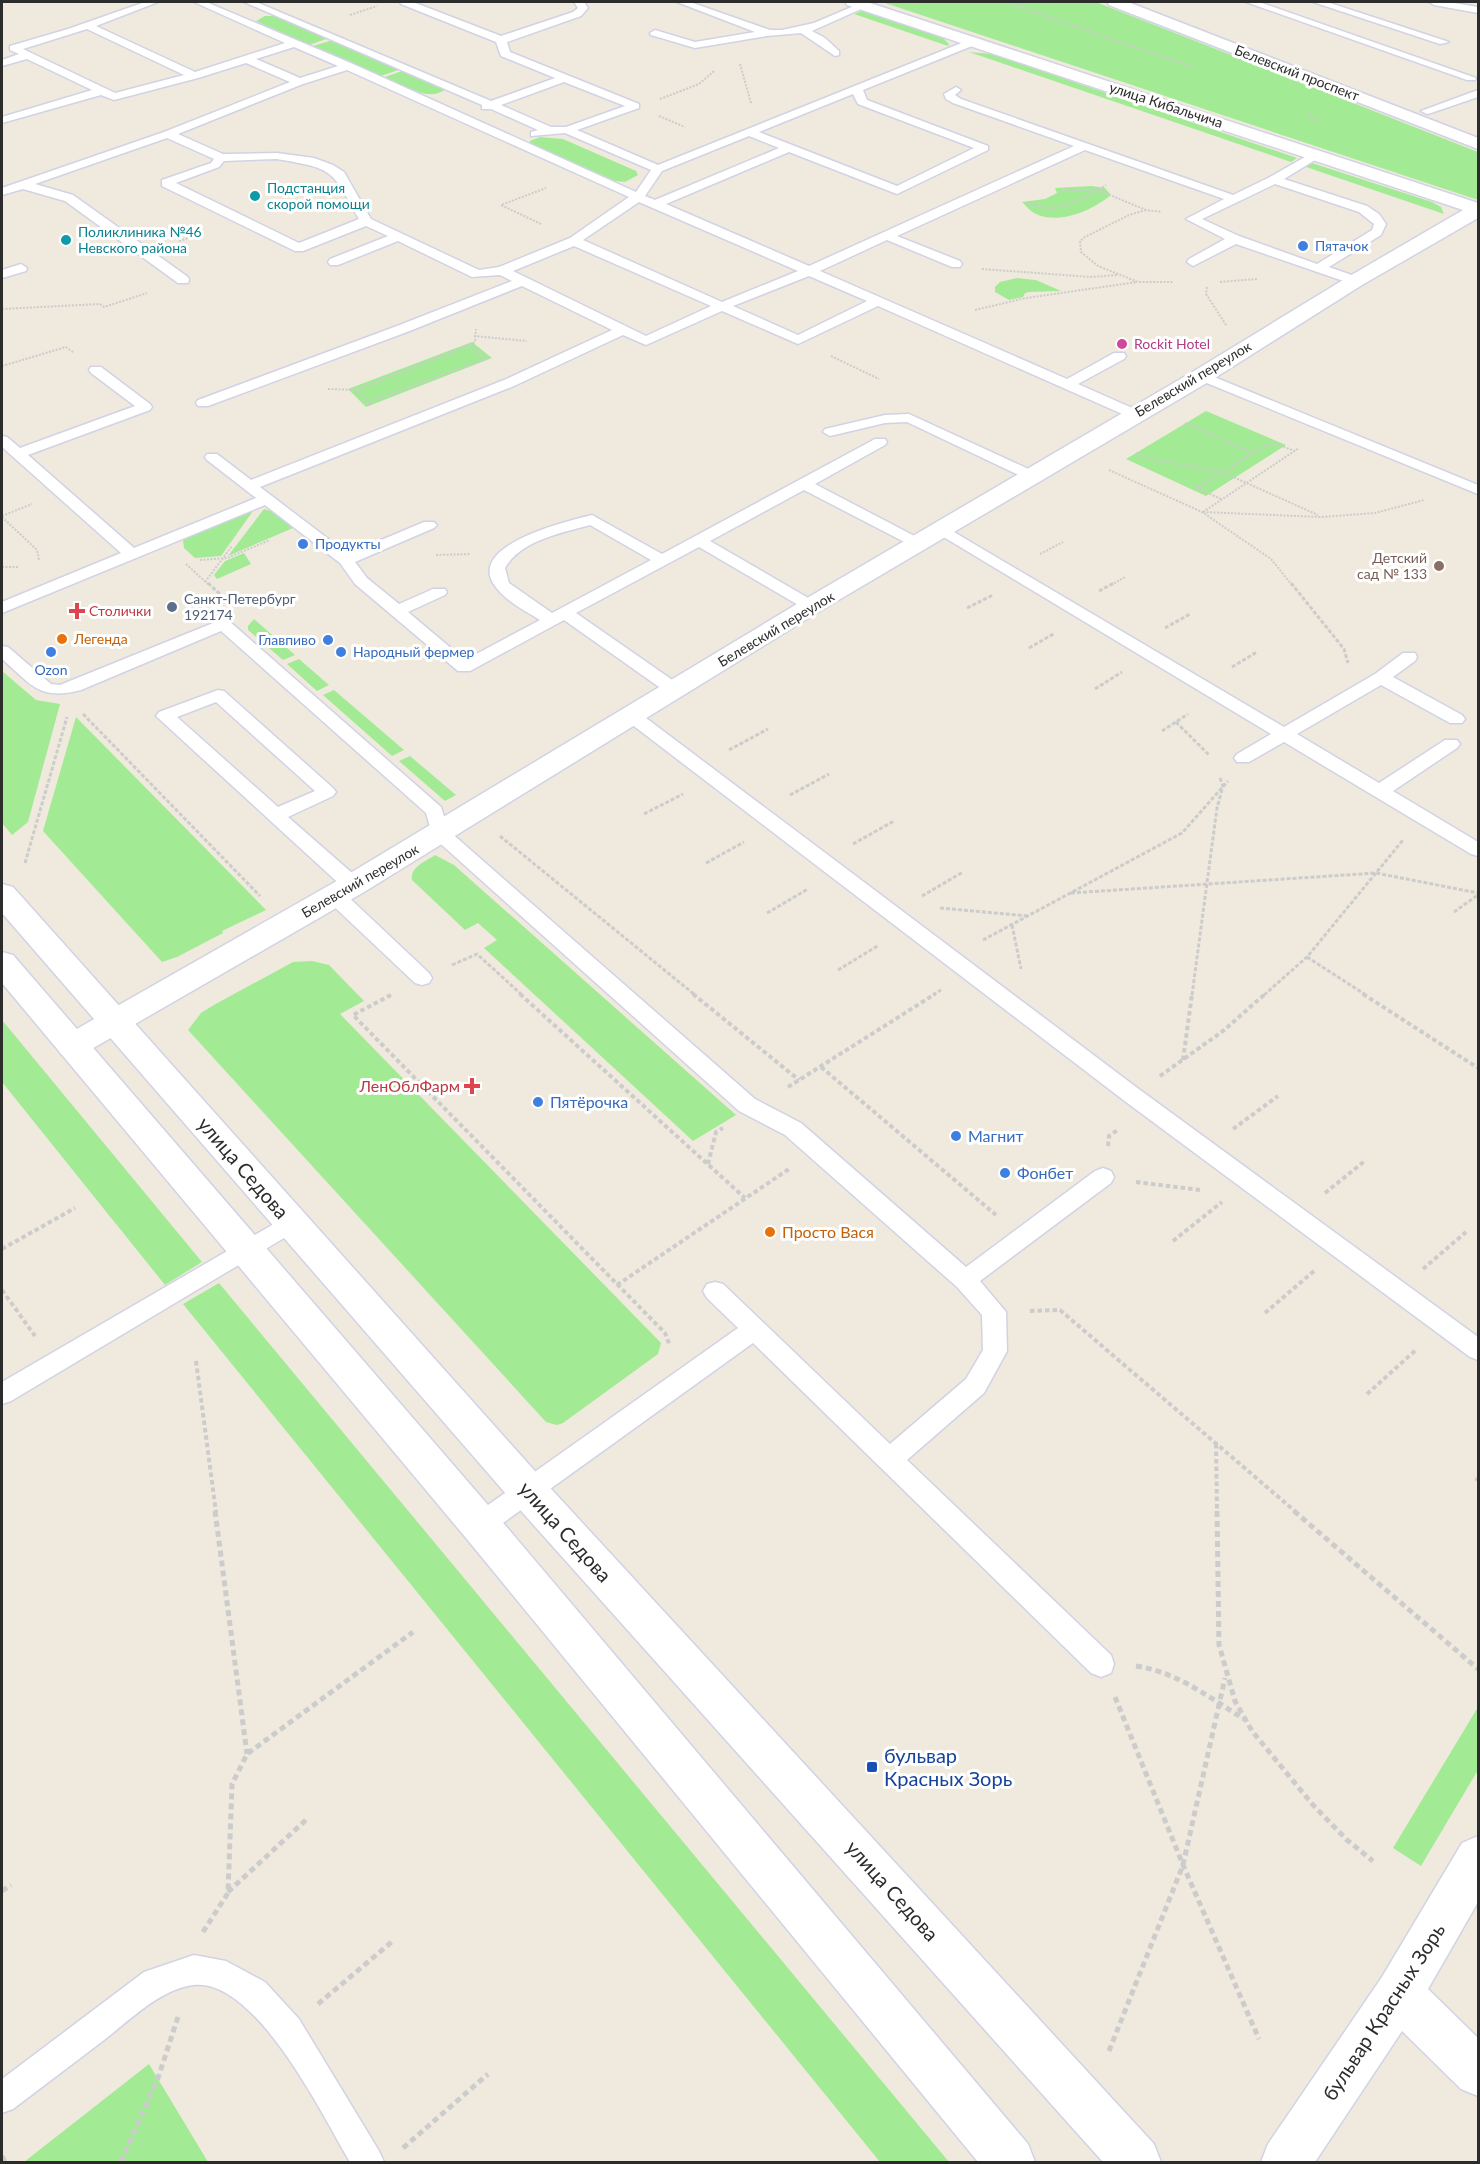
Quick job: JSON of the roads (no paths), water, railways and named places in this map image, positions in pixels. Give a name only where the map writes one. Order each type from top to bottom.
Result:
[{"type":"street","name":"Белевский проспект","points":[[1114,2],[1479,144]]},
{"type":"street","name":"Белевский проспект","points":[[1144,2],[1479,131]]},
{"type":"street","name":"улица Кибальчича","points":[[859,3],[1479,210]]},
{"type":"street","name":"Белевский переулок","points":[[72,1046],[440,833],[812,606],[1479,210]]},
{"type":"street","name":"улица Седова","points":[[2,894],[528,1491],[1136,2163]]},
{"type":"street","points":[[2,963],[480,1525],[1010,2163]]},
{"type":"street","name":"бульвар Красных Зорь","points":[[1286,2163],[1399,1994],[1479,1859]]},
{"type":"street","points":[[1399,1994],[1479,2072]]},
{"type":"lane","points":[[113,2],[129,9]]},
{"type":"lane","points":[[153,2],[14,48],[114,97],[194,76],[296,43]]},
{"type":"lane","points":[[199,2],[349,66],[583,173],[1134,414]]},
{"type":"lane","points":[[249,2],[549,130]]},
{"type":"lane","points":[[405,2],[501,40],[577,14],[583,8],[579,2]]},
{"type":"lane","points":[[682,2],[769,33]]},
{"type":"lane","points":[[1251,2],[1471,78]]},
{"type":"lane","points":[[1318,2],[1444,42]]},
{"type":"lane","points":[[1434,2],[1479,10]]},
{"type":"lane","points":[[655,33],[695,45],[769,33],[782,34],[803,30],[859,3]]},
{"type":"lane","points":[[238,18],[283,4]]},
{"type":"lane","points":[[86,25],[194,76]]},
{"type":"lane","points":[[803,30],[821,40],[835,53]]},
{"type":"lane","points":[[501,40],[505,54],[635,106],[567,130],[549,130],[514,142]]},
{"type":"lane","points":[[168,134],[221,158],[287,157],[329,167],[340,175],[366,221],[477,274],[502,271],[574,241],[638,197],[658,169],[973,42]]},
{"type":"lane","points":[[2,63],[28,55]]},
{"type":"lane","points":[[246,59],[299,82]]},
{"type":"lane","points":[[2,192],[168,134],[299,82],[349,66]]},
{"type":"lane","points":[[461,116],[564,78]]},
{"type":"lane","points":[[748,132],[897,190],[984,148],[862,102],[856,88]]},
{"type":"lane","points":[[956,90],[949,94],[957,101],[1232,198]]},
{"type":"lane","points":[[2,120],[102,91]]},
{"type":"lane","points":[[1427,111],[1479,93]]},
{"type":"lane","points":[[567,130],[658,169]]},
{"type":"lane","points":[[502,271],[646,341],[720,307],[809,271],[1084,146]]},
{"type":"lane","points":[[656,204],[789,148]]},
{"type":"lane","points":[[1316,155],[1274,180],[1192,219],[1235,238],[1355,282]]},
{"type":"lane","points":[[221,158],[215,165],[166,183],[299,248],[366,221]]},
{"type":"lane","points":[[1274,180],[1363,209],[1375,217],[1380,224],[1377,232],[1319,268]]},
{"type":"lane","points":[[24,185],[69,198],[183,280]]},
{"type":"lane","points":[[334,262],[399,236]]},
{"type":"lane","points":[[887,236],[956,264]]},
{"type":"lane","points":[[1193,262],[1235,238]]},
{"type":"lane","points":[[574,241],[798,340],[878,301]]},
{"type":"lane","points":[[2,274],[21,268]]},
{"type":"lane","points":[[203,403],[402,329],[522,281]]},
{"type":"lane","points":[[249,486],[509,383],[623,330]]},
{"type":"lane","points":[[1068,384],[1119,356]]},
{"type":"lane","points":[[17,453],[145,406],[96,370]]},
{"type":"lane","points":[[1202,376],[1473,488]]},
{"type":"lane","points":[[830,432],[885,419],[909,418],[1032,476]]},
{"type":"lane","points":[[2,440],[131,554]]},
{"type":"lane","points":[[212,457],[346,560],[361,581],[464,667],[880,442]]},
{"type":"lane","points":[[804,484],[919,544]]},
{"type":"lane","points":[[2,608],[268,498]]},
{"type":"lane","points":[[663,561],[592,520],[515,547],[501,558],[497,569],[499,580],[507,590],[558,616],[675,690]]},
{"type":"lane","points":[[346,560],[429,525]]},
{"type":"lane","points":[[942,530],[1479,850]]},
{"type":"lane","points":[[698,540],[812,606]]},
{"type":"lane","points":[[397,610],[439,592]]},
{"type":"lane","points":[[2,651],[46,688],[73,694],[223,624],[435,811],[440,833],[747,1105],[793,1129],[964,1280],[994,1312],[995,1351],[975,1386],[890,1459]]},
{"type":"lane","points":[[1243,758],[1362,690],[1409,657]]},
{"type":"lane","points":[[1381,678],[1456,719]]},
{"type":"lane","points":[[276,815],[327,792],[218,695],[165,716],[276,815],[422,978]]},
{"type":"lane","points":[[632,716],[831,867],[900,909],[910,927],[1141,1102],[1479,1350]]},
{"type":"lane","points":[[1380,791],[1450,744]]},
{"type":"lane","points":[[964,1280],[1103,1178]]},
{"type":"lane","points":[[2,1394],[291,1223]]},
{"type":"lane","points":[[715,1291],[1101,1664]]},
{"type":"lane","points":[[480,1525],[754,1329]]},
{"type":"lane","points":[[2,2098],[155,1983],[194,1970],[226,1976],[254,1993],[288,2030],[382,2159]]},
{"type":"place","name":"Подстанция скорой помощи","points":[[255,196]]},
{"type":"place","name":"Поликлиника №46 Невского района","points":[[66,240]]},
{"type":"place","name":"Пятачок","points":[[1303,246]]},
{"type":"place","name":"Rockit Hotel","points":[[1122,344]]},
{"type":"place","name":"Продукты","points":[[303,544]]},
{"type":"place","name":"Детский сад № 133","points":[[1439,566]]},
{"type":"place","name":"Санкт-Петербург 192174","points":[[172,607]]},
{"type":"place","name":"Столички","points":[[77,611]]},
{"type":"place","name":"Легенда","points":[[62,639]]},
{"type":"place","name":"Главпиво","points":[[328,640]]},
{"type":"place","name":"Ozon","points":[[51,652]]},
{"type":"place","name":"Народный фермер","points":[[341,652]]},
{"type":"place","name":"ЛенОблФарм","points":[[472,1086]]},
{"type":"place","name":"Пятёрочка","points":[[538,1102]]},
{"type":"place","name":"Магнит","points":[[956,1136]]},
{"type":"place","name":"Фонбет","points":[[1005,1173]]},
{"type":"place","name":"Просто Вася","points":[[770,1232]]},
{"type":"place","name":"бульвар Красных Зорь","points":[[872,1767]]}]
